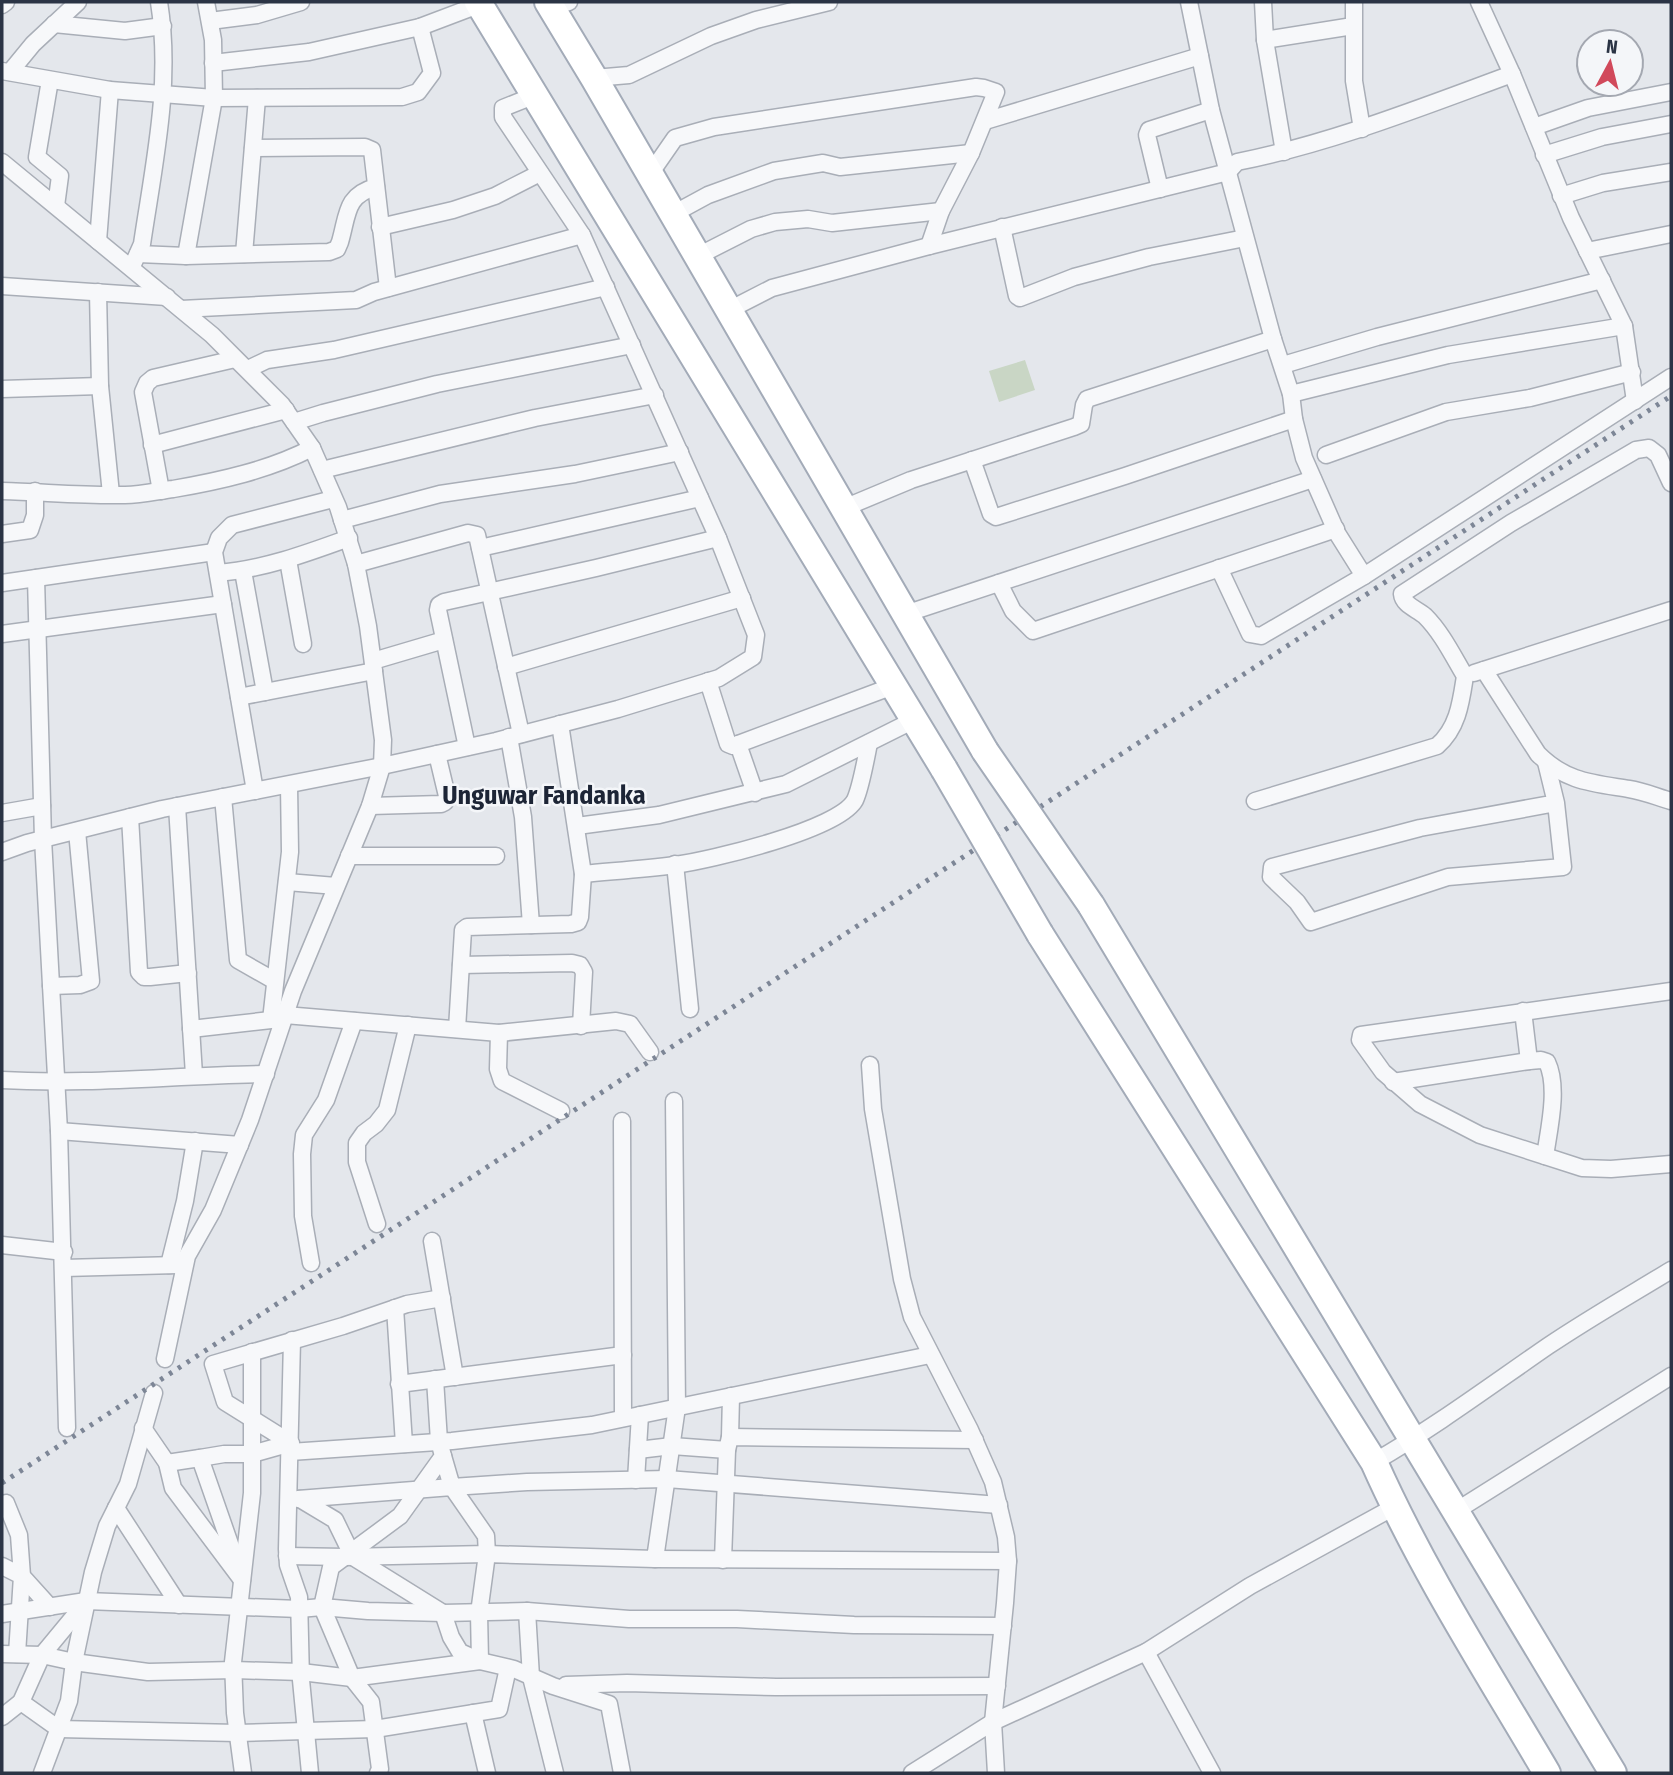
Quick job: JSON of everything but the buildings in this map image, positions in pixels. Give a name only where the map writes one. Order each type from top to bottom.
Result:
[{"type":"main road","points":[[482,3],[533,96],[944,769],[1040,934],[1374,1462],[1394,1507],[1440,1592],[1547,1773]]},
{"type":"main road","points":[[556,4],[594,78],[985,751],[1091,905],[1613,1773]]},
{"type":"street","points":[[2,5],[6,2]]},
{"type":"street","points":[[6,72],[78,2]]},
{"type":"street","points":[[135,261],[142,244],[164,93],[163,26],[159,2]]},
{"type":"street","points":[[187,256],[214,98],[214,63],[206,2]]},
{"type":"street","points":[[210,21],[257,15],[301,2]]},
{"type":"street","points":[[594,78],[629,75],[711,36],[756,20],[828,2]]},
{"type":"street","points":[[1189,2],[1211,110],[1273,339],[1291,394],[1304,458],[1336,529],[1364,576]]},
{"type":"street","points":[[1263,2],[1265,40],[1284,152]]},
{"type":"street","points":[[1354,2],[1354,80],[1362,129]]},
{"type":"street","points":[[1479,2],[1513,74],[1562,196],[1624,326],[1636,401]]},
{"type":"street","points":[[214,63],[309,52],[420,27],[482,3]]},
{"type":"street","points":[[54,24],[125,31],[163,26]]},
{"type":"street","points":[[1265,40],[1353,26]]},
{"type":"street","points":[[6,72],[110,90],[214,98],[402,97],[418,92],[432,73],[420,27]]},
{"type":"street","points":[[985,121],[1200,56]]},
{"type":"street","points":[[729,310],[772,288],[1002,227],[1228,172],[1237,162],[1284,152],[1362,129],[1513,74]]},
{"type":"street","points":[[50,80],[37,157],[60,176],[55,206]]},
{"type":"street","points":[[650,174],[675,138],[733,124],[976,87],[996,92],[971,153],[941,211],[929,246]]},
{"type":"street","points":[[98,241],[110,90]]},
{"type":"street","points":[[1534,127],[1588,108],[1671,92]]},
{"type":"street","points":[[2,852],[43,839],[177,806],[382,766],[515,736],[708,681],[737,668],[753,656],[756,635],[718,538],[582,235],[503,117],[503,108],[533,96]]},
{"type":"street","points":[[244,254],[257,98]]},
{"type":"street","points":[[1160,189],[1147,135],[1149,130],[1211,110]]},
{"type":"street","points":[[1544,155],[1602,138],[1671,124]]},
{"type":"street","points":[[253,148],[365,147],[372,150],[388,288]]},
{"type":"street","points":[[673,214],[708,195],[774,171],[824,163],[840,167],[971,153]]},
{"type":"street","points":[[2,162],[98,241],[135,261],[167,297],[241,364],[290,416],[312,448],[349,538],[356,564],[383,740],[382,766],[370,806],[278,1018],[266,1074],[240,1145],[213,1210],[187,1256],[177,1265],[64,1260],[2,1250]]},
{"type":"street","points":[[1562,196],[1603,183],[1671,172]]},
{"type":"street","points":[[380,227],[453,210],[495,196],[540,173]]},
{"type":"street","points":[[135,261],[187,256],[329,252],[337,249],[353,198],[361,191],[376,187]]},
{"type":"street","points":[[698,256],[751,229],[767,224],[808,219],[832,223],[941,211]]},
{"type":"street","points":[[1002,227],[1017,296],[1020,298],[1074,277],[1149,257],[1245,238]]},
{"type":"street","points":[[1587,251],[1671,234]]},
{"type":"street","points":[[181,309],[356,300],[388,288],[582,235]]},
{"type":"street","points":[[1283,365],[1452,317],[1602,280]]},
{"type":"street","points":[[2,286],[167,297]]},
{"type":"street","points":[[161,491],[143,392],[153,378],[334,350],[606,287]]},
{"type":"street","points":[[98,292],[100,386],[111,494]]},
{"type":"street","points":[[1291,394],[1448,355],[1624,326]]},
{"type":"street","points":[[844,508],[911,480],[1081,424],[1087,399],[1273,339]]},
{"type":"street","points":[[152,445],[290,416],[323,412],[437,384],[632,345]]},
{"type":"street","points":[[1326,455],[1446,412],[1530,398],[1632,372]]},
{"type":"street","points":[[1219,568],[1250,634],[1261,636],[1364,576],[1671,377]]},
{"type":"street","points":[[2,389],[100,386]]},
{"type":"street","points":[[322,470],[535,418],[655,395]]},
{"type":"street","points":[[972,460],[990,514],[996,517],[1294,419]]},
{"type":"street","points":[[2,491],[127,495],[161,491],[213,482],[294,457],[312,448]]},
{"type":"street","points":[[1255,801],[1437,746],[1446,738],[1455,723],[1465,676],[1436,628],[1404,601],[1402,594],[1511,523],[1636,450],[1649,448],[1658,455],[1671,483]]},
{"type":"street","points":[[342,520],[440,494],[575,474],[680,452]]},
{"type":"street","points":[[905,614],[1314,479]]},
{"type":"street","points":[[2,534],[30,530],[35,515],[35,491]]},
{"type":"street","points":[[480,548],[700,498]]},
{"type":"street","points":[[255,791],[214,552],[219,538],[232,525],[334,499]]},
{"type":"street","points":[[999,583],[1013,611],[1033,631],[1336,529]]},
{"type":"street","points":[[356,564],[468,533],[477,535],[506,667],[523,817],[531,925]]},
{"type":"street","points":[[218,573],[243,571],[288,560],[349,538]]},
{"type":"street","points":[[467,747],[439,605],[489,590],[596,568],[718,538]]},
{"type":"street","points":[[2,583],[214,552]]},
{"type":"street","points":[[288,560],[303,643]]},
{"type":"street","points":[[243,571],[265,692]]},
{"type":"street","points":[[37,578],[43,839],[59,1131],[67,1428]]},
{"type":"street","points":[[506,667],[742,598]]},
{"type":"street","points":[[2,634],[223,604]]},
{"type":"street","points":[[1465,676],[1671,610]]},
{"type":"street","points":[[239,697],[373,666],[444,640]]},
{"type":"street","points":[[1483,670],[1546,762],[1572,779],[1632,789],[1671,801]]},
{"type":"street","points":[[708,681],[728,744],[738,744],[893,686]]},
{"type":"street","points":[[577,826],[659,816],[786,784],[914,720]]},
{"type":"street","points":[[457,1028],[463,930],[467,927],[572,924],[578,922],[580,917],[583,874],[560,724]]},
{"type":"street","points":[[583,874],[711,858],[800,832],[839,816],[854,801],[869,743]]},
{"type":"street","points":[[738,744],[755,793]]},
{"type":"street","points":[[370,806],[445,802],[447,796],[437,754]]},
{"type":"street","points":[[1546,762],[1556,803],[1563,867],[1448,877],[1311,922],[1297,902],[1272,877],[1272,867],[1470,817],[1556,803]]},
{"type":"street","points":[[278,1018],[275,981],[290,852],[289,785]]},
{"type":"street","points":[[223,797],[238,960],[275,981]]},
{"type":"street","points":[[2,813],[42,806]]},
{"type":"street","points":[[177,806],[194,1075]]},
{"type":"street","points":[[130,817],[139,972],[144,977],[188,973]]},
{"type":"street","points":[[51,986],[80,985],[91,981],[77,831]]},
{"type":"street","points":[[349,856],[496,856]]},
{"type":"street","points":[[675,864],[690,1009]]},
{"type":"street","points":[[287,882],[336,886]]},
{"type":"street","points":[[461,965],[572,962],[580,965],[584,972],[582,1026]]},
{"type":"street","points":[[1671,991],[1361,1035],[1362,1045],[1393,1082],[1420,1104],[1480,1135],[1582,1168],[1611,1169],[1671,1164]]},
{"type":"street","points":[[1523,1011],[1529,1061]]},
{"type":"street","points":[[191,1029],[278,1018],[354,1021],[499,1033],[616,1021],[630,1024],[650,1052]]},
{"type":"street","points":[[311,1263],[303,1216],[304,1135],[326,1100],[354,1021]]},
{"type":"street","points":[[377,1224],[357,1163],[357,1143],[387,1110],[408,1025]]},
{"type":"street","points":[[499,1033],[498,1069],[502,1081],[561,1111]]},
{"type":"street","points":[[1393,1082],[1529,1061],[1547,1062],[1551,1069],[1552,1110],[1545,1156]]},
{"type":"street","points":[[870,1065],[873,1109],[902,1279],[912,1317],[975,1440],[993,1482],[1006,1536],[1008,1561],[993,1723],[996,1773]]},
{"type":"street","points":[[2,1080],[56,1083],[266,1074]]},
{"type":"street","points":[[655,1559],[677,1407],[674,1101]]},
{"type":"street","points":[[622,1121],[623,1418]]},
{"type":"street","points":[[59,1131],[240,1145]]},
{"type":"street","points":[[165,1359],[195,1141]]},
{"type":"street","points":[[432,1241],[456,1377]]},
{"type":"street","points":[[1374,1462],[1481,1395],[1549,1346],[1671,1270]]},
{"type":"street","points":[[290,1448],[252,1418],[225,1402],[213,1364],[343,1326],[394,1308],[442,1298]]},
{"type":"street","points":[[394,1308],[404,1444]]},
{"type":"street","points":[[292,1340],[290,1448],[294,1500],[288,1556],[299,1597],[301,1672],[310,1773]]},
{"type":"street","points":[[243,1773],[237,1733],[234,1670],[252,1493],[252,1352]]},
{"type":"street","points":[[399,1384],[623,1355]]},
{"type":"street","points":[[167,1463],[290,1448],[404,1444],[441,1448],[592,1425],[930,1355]]},
{"type":"street","points":[[1456,1511],[1671,1376]]},
{"type":"street","points":[[435,1379],[441,1448],[452,1487],[486,1536],[487,1554],[479,1613],[480,1661]]},
{"type":"street","points":[[42,1773],[69,1701],[86,1601],[100,1549],[128,1484],[154,1393]]},
{"type":"street","points":[[723,1560],[724,1484],[731,1396]]},
{"type":"street","points":[[636,1480],[640,1415]]},
{"type":"street","points":[[143,1428],[167,1463],[173,1488],[242,1580]]},
{"type":"street","points":[[638,1450],[728,1443],[975,1440]]},
{"type":"street","points":[[378,1773],[380,1769],[371,1702],[352,1678],[322,1607],[331,1567],[400,1516],[418,1491],[441,1448]]},
{"type":"street","points":[[200,1458],[242,1580]]},
{"type":"street","points":[[294,1500],[527,1482],[667,1479],[999,1505]]},
{"type":"street","points":[[294,1500],[335,1520],[349,1556],[443,1613],[460,1653],[609,1704],[622,1773]]},
{"type":"street","points":[[2,1506],[6,1503],[19,1535],[22,1576],[19,1611],[10,1654],[42,1655],[148,1672],[234,1670],[301,1672],[352,1678],[480,1661]]},
{"type":"street","points":[[912,1773],[993,1723],[1146,1652],[1250,1586],[1394,1507]]},
{"type":"street","points":[[116,1508],[179,1605]]},
{"type":"street","points":[[288,1556],[487,1554],[723,1560],[1008,1561]]},
{"type":"street","points":[[2,1566],[22,1576],[50,1607]]},
{"type":"street","points":[[2,1717],[22,1702],[42,1655],[86,1601]]},
{"type":"street","points":[[2,1614],[86,1601],[443,1613],[527,1611],[629,1619],[1003,1626]]},
{"type":"street","points":[[527,1611],[531,1677],[555,1773]]},
{"type":"street","points":[[1146,1652],[1212,1773]]},
{"type":"street","points":[[22,1702],[59,1729],[237,1733],[374,1729],[499,1709],[508,1668]]},
{"type":"street","points":[[553,1686],[627,1683],[776,1687],[997,1686]]},
{"type":"street","points":[[473,1713],[487,1773]]},
{"type":"green space","points":[[1025,360],[1035,390],[999,402],[989,371]]},
{"type":"railway","points":[[2,1483],[1671,396]]},
{"type":"district","name":"Unguwar Fandanka","points":[[544,795]]}]
